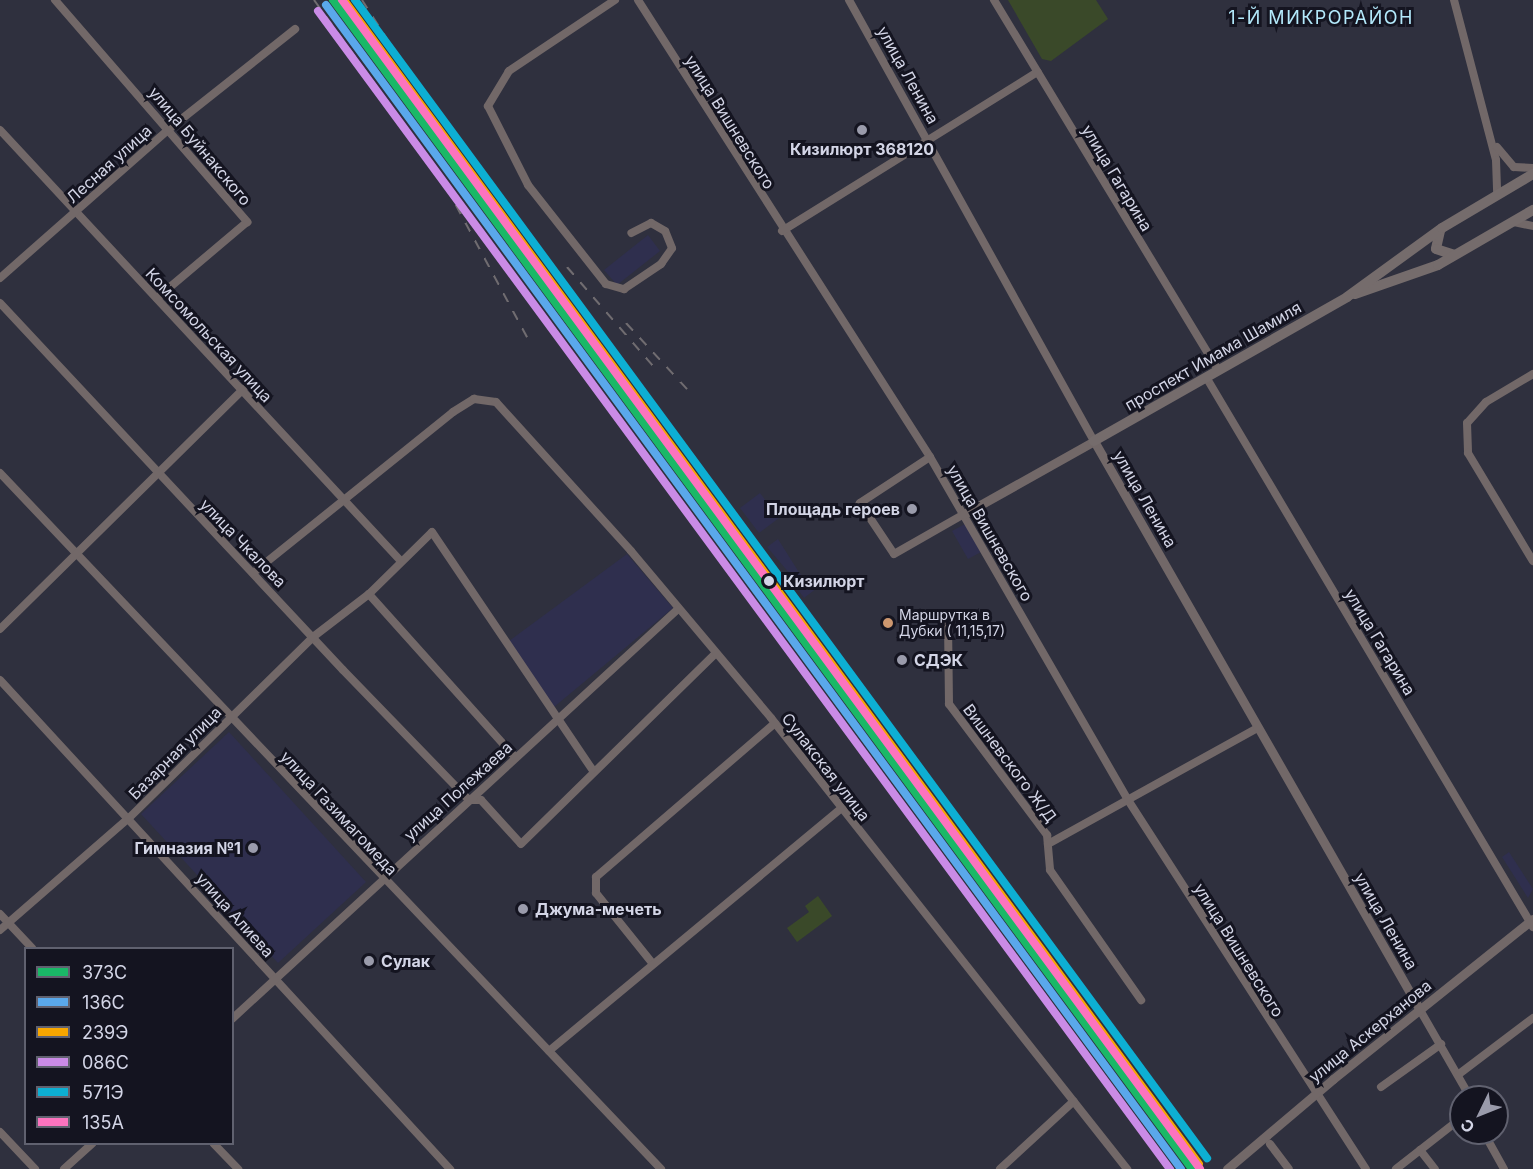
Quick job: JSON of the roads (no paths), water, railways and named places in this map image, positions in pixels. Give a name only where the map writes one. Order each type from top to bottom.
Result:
[{"type":"main road","name":"проспект Имама Шамиля","points":[[1094,441],[1347,297],[1442,228],[1533,174]]},
{"type":"main road","name":"проспект Имама Шамиля","points":[[1347,297],[1454,255],[1533,210]]},
{"type":"main road","points":[[1442,228],[1436,249],[1454,255]]},
{"type":"street","name":"улица Буйнакского","points":[[55,0],[169,129],[247,222],[157,298]]},
{"type":"street","points":[[615,0],[509,71],[488,106],[528,185],[606,284],[624,289],[661,264],[672,248],[665,231],[651,223],[632,233]]},
{"type":"street","name":"улица Вишневского","points":[[638,0],[782,231],[930,458],[1128,800],[1366,1169]]},
{"type":"street","name":"улица Ленина","points":[[849,0],[1094,441],[1420,1010]]},
{"type":"street","name":"улица Гагарина","points":[[994,0],[1218,370]]},
{"type":"street","points":[[1454,0],[1500,178],[1497,194]]},
{"type":"street","name":"Лесная улица","points":[[0,278],[169,129],[295,29]]},
{"type":"street","points":[[782,231],[1037,72]]},
{"type":"street","points":[[1489,129],[1506,161],[1533,168]]},
{"type":"street","name":"Комсомольская улица","points":[[0,130],[243,390],[340,500],[399,559]]},
{"type":"street","points":[[1513,222],[1533,226]]},
{"type":"street","name":"улица Чкалова","points":[[0,303],[157,473],[469,800],[481,800],[521,844],[592,769]]},
{"type":"street","points":[[1533,374],[1486,402],[1467,423],[1468,453],[1533,561]]},
{"type":"street","name":"улица Гагарина","points":[[1206,377],[1532,923]]},
{"type":"street","points":[[0,629],[243,390]]},
{"type":"street","name":"Сулакская улица","points":[[340,500],[453,412],[474,399],[496,402],[775,723],[1128,1169]]},
{"type":"street","points":[[930,458],[860,503],[894,554],[1094,441]]},
{"type":"street","name":"улица Газимагомеда","points":[[0,473],[382,879],[661,1169]]},
{"type":"street","points":[[253,573],[340,500]]},
{"type":"street","points":[[515,757],[369,594],[399,559],[432,532],[556,720],[592,769],[716,654]]},
{"type":"street","name":"Базарная улица","points":[[0,930],[129,818],[313,637],[369,594]]},
{"type":"street","name":"улица Полежаева","points":[[234,1017],[277,981],[382,879],[678,609]]},
{"type":"street","name":"Вишневского Ж/Д","points":[[948,622],[949,704],[1047,835],[1050,870],[1141,1000]]},
{"type":"street","name":"улица Алиева","points":[[0,680],[450,1169]]},
{"type":"street","points":[[653,964],[594,886],[596,877],[775,723]]},
{"type":"street","points":[[1048,844],[1257,728]]},
{"type":"street","points":[[549,1051],[840,808]]},
{"type":"street","points":[[0,914],[31,947]]},
{"type":"street","name":"улица Аскерханова","points":[[1227,1169],[1333,1079],[1532,923]]},
{"type":"street","points":[[1420,1010],[1465,1085]]},
{"type":"street","points":[[1460,1074],[1533,1018]]},
{"type":"street","points":[[1381,1087],[1441,1044]]},
{"type":"street","points":[[1000,1169],[1074,1101]]},
{"type":"street","points":[[1396,1169],[1449,1127]]},
{"type":"street","points":[[0,1132],[35,1169]]},
{"type":"street","points":[[1270,1144],[1289,1169]]},
{"type":"street","points":[[64,1169],[90,1145]]},
{"type":"street","points":[[216,1145],[238,1169]]},
{"type":"street","points":[[1491,1145],[1504,1169]]},
{"type":"street","points":[[1420,1150],[1435,1169]]},
{"type":"railway","points":[[314,0],[437,170],[527,337]]},
{"type":"railway","points":[[362,0],[401,61]]},
{"type":"railway","points":[[567,267],[654,367]]},
{"type":"railway","points":[[626,323],[687,389]]},
{"type":"place","name":"Кизилюрт 368120","points":[[862,130]]},
{"type":"place","name":"Площадь героев","points":[[912,509]]},
{"type":"place","name":"Кизилюрт","points":[[769,581]]},
{"type":"place","name":"Маршрутка в Дубки ( 11,15,17)","points":[[888,623]]},
{"type":"place","name":"СДЭК","points":[[902,660]]},
{"type":"place","name":"Гимназия №1","points":[[253,848]]},
{"type":"place","name":"Джума-мечеть","points":[[523,909]]},
{"type":"place","name":"Сулак","points":[[369,961]]},
{"type":"district","name":"1-Й МИКРОРАЙОН","points":[[1321,18]]}]
